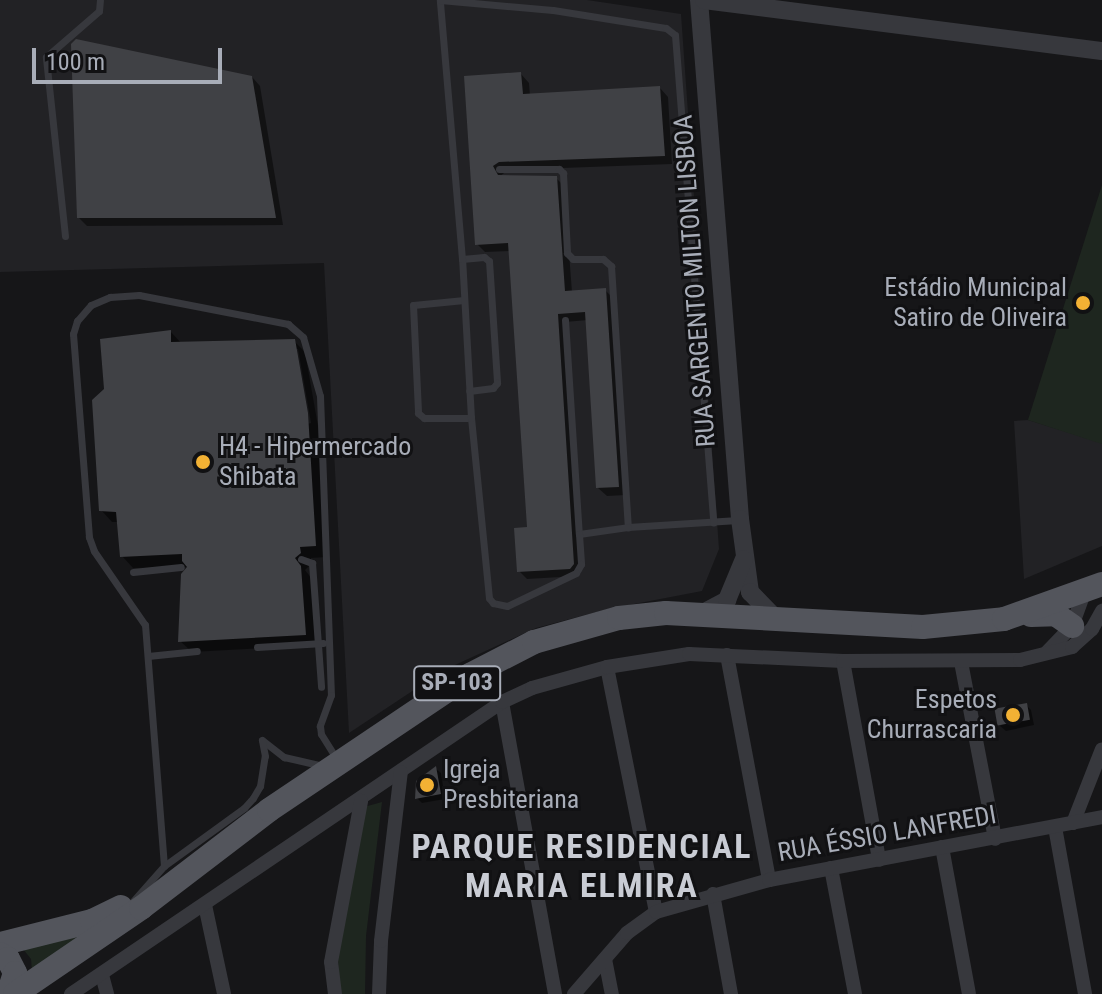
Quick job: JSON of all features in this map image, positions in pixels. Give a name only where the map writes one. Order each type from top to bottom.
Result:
[{"type":"main road","points":[[980,619],[1102,566]]},
{"type":"main road","points":[[1093,587],[1102,572]]},
{"type":"main road","name":"SP-103","points":[[0,944],[92,921],[133,901],[470,675],[534,642],[619,618],[666,613],[923,627],[1016,616],[1093,587]]},
{"type":"main road","points":[[1016,616],[1055,614],[1072,626]]},
{"type":"main road","name":"SP-103","points":[[15,994],[174,871]]},
{"type":"main road","points":[[0,954],[8,959],[15,973],[8,994]]},
{"type":"street","points":[[702,0],[1102,51]]},
{"type":"street","name":"RUA SARGENTO MILTON LISBOA","points":[[702,0],[740,519],[754,599],[777,620]]},
{"type":"street","points":[[695,616],[727,600],[745,557]]},
{"type":"street","points":[[1044,655],[1072,626],[1093,587]]},
{"type":"street","points":[[71,994],[361,801],[502,702],[532,688],[607,667],[689,654],[843,661],[995,662],[1044,655],[1081,641],[1102,611]]},
{"type":"street","points":[[727,655],[769,880]]},
{"type":"street","points":[[843,661],[879,860]]},
{"type":"street","points":[[961,662],[995,839]]},
{"type":"street","points":[[607,667],[656,912]]},
{"type":"street","points":[[502,702],[555,994]]},
{"type":"street","points":[[1073,823],[1102,749]]},
{"type":"street","points":[[379,994],[381,941],[401,772]]},
{"type":"street","points":[[335,994],[331,962],[361,801]]},
{"type":"street","name":"RUA ÉSSIO LANFREDI","points":[[574,994],[627,933],[656,912],[769,880],[1102,817]]},
{"type":"street","points":[[1055,827],[1085,994]]},
{"type":"street","points":[[942,847],[969,994]]},
{"type":"street","points":[[831,868],[855,994]]},
{"type":"street","points":[[713,894],[731,994]]},
{"type":"street","points":[[205,905],[224,994]]},
{"type":"street","points":[[605,959],[612,994]]},
{"type":"street","points":[[102,975],[107,994]]},
{"type":"lane","points":[[65,236],[46,57],[99,11],[100,0]]},
{"type":"lane","points":[[565,320],[581,564],[576,573],[507,606],[493,603],[489,598],[471,418],[462,259],[440,0],[553,10],[671,30],[678,41],[713,523]]},
{"type":"lane","points":[[499,169],[559,169],[563,173],[567,253],[573,259],[603,259],[611,266],[628,527]]},
{"type":"lane","points":[[462,259],[484,257],[489,261],[497,383],[493,388],[469,391]]},
{"type":"lane","points":[[174,871],[145,625],[94,551],[89,537],[73,334],[77,321],[91,305],[110,297],[139,295],[288,324],[303,337],[320,396],[324,643],[321,687]]},
{"type":"lane","points":[[464,300],[413,305],[418,413],[424,418],[471,418]]},
{"type":"lane","points":[[579,534],[628,527],[740,519]]},
{"type":"lane","points":[[301,559],[312,563],[331,695],[320,726],[336,765]]},
{"type":"lane","points":[[133,572],[181,567]]},
{"type":"lane","points":[[257,647],[324,643]]},
{"type":"lane","points":[[148,656],[197,651]]},
{"type":"lane","points":[[174,871],[253,798],[260,786],[265,756],[262,740],[284,757],[336,765]]},
{"type":"shaded area","points":[[0,0],[587,0],[681,14],[719,549],[702,591],[608,609],[536,628],[444,670],[349,733],[324,263],[0,272]]},
{"type":"shaded area","name":"Estádio Municipal Satiro de Oliveira","points":[[1102,185],[1102,444],[1028,420]]},
{"type":"shaded area","points":[[1028,420],[1102,443],[1102,546],[1024,579],[1014,421]]},
{"type":"shaded area","points":[[382,802],[366,936],[365,994],[339,994],[338,957],[364,807]]},
{"type":"shaded area","points":[[98,924],[32,971],[31,959],[23,949]]},
{"type":"building","points":[[76,39],[252,76],[276,218],[77,218],[71,44]]},
{"type":"building","points":[[521,72],[523,94],[660,86],[665,156],[499,162],[493,166],[498,175],[557,176],[565,291],[606,288],[619,487],[596,488],[585,312],[558,314],[574,564],[570,569],[517,572],[514,528],[527,527],[508,243],[475,245],[464,76]]},
{"type":"building","name":"H4 - Hipermercado Shibata","points":[[171,330],[171,342],[295,339],[308,413],[316,546],[300,547],[301,553],[295,558],[301,566],[306,635],[178,642],[181,574],[187,567],[182,561],[182,554],[120,557],[116,512],[99,511],[92,400],[104,389],[100,339]]},
{"type":"building","name":"Espetos Churrascaria","points":[[1027,703],[1030,720],[997,725],[995,709]]},
{"type":"building","name":"Igreja Presbiteriana","points":[[436,766],[441,794],[415,799],[416,781]]},
{"type":"place","name":"Estádio Municipal Satiro de Oliveira","points":[[1083,303]]},
{"type":"place","name":"H4 - Hipermercado Shibata","points":[[203,462]]},
{"type":"place","name":"Espetos Churrascaria","points":[[1013,715]]},
{"type":"place","name":"Igreja Presbiteriana","points":[[427,785]]},
{"type":"district","name":"PARQUE RESIDENCIAL MARIA ELMIRA","points":[[582,866]]}]
